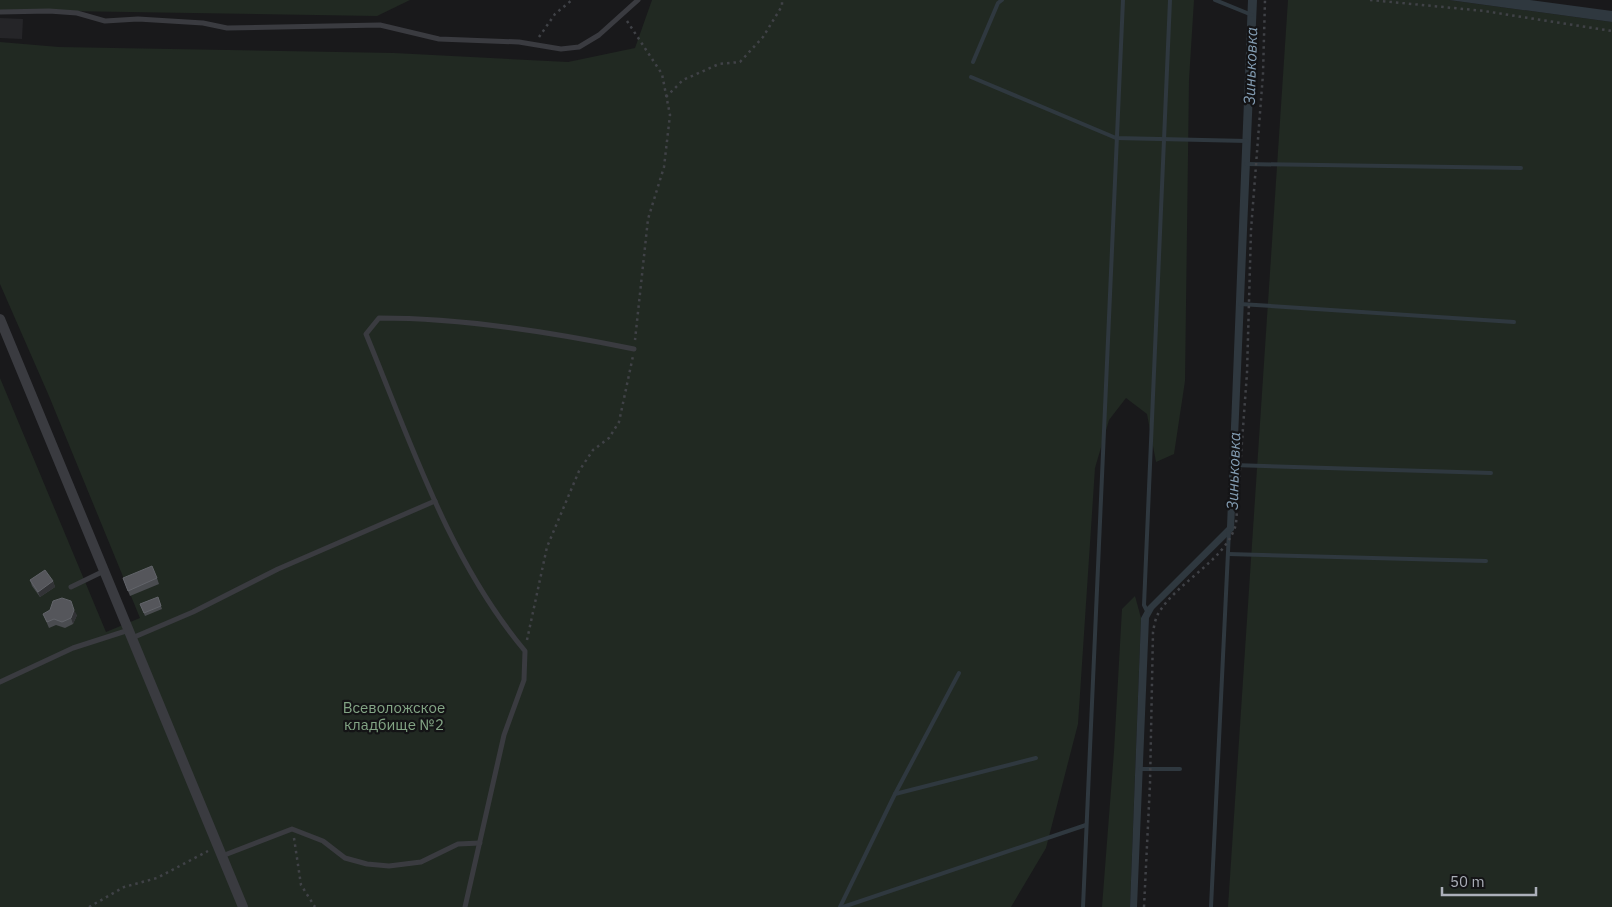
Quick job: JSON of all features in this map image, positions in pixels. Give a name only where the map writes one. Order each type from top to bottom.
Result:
[{"type":"street","points":[[0,319],[243,907]]},
{"type":"lane","points":[[0,12],[49,11],[76,14],[105,21],[138,19],[203,22],[226,28],[344,28],[380,25],[439,38],[534,44],[562,49],[579,47],[600,35],[638,0]]},
{"type":"lane","points":[[465,907],[504,735],[524,680],[525,651],[501,622],[470,570],[435,501],[366,334],[379,318],[426,318],[583,339],[634,349]]},
{"type":"lane","points":[[0,682],[73,648],[130,634],[193,612],[278,569],[435,501]]},
{"type":"lane","points":[[71,587],[104,570]]},
{"type":"lane","points":[[222,856],[292,829],[323,841],[346,858],[367,864],[390,866],[421,862],[458,844],[480,842]]},
{"type":"path","points":[[534,44],[555,14],[572,0]]},
{"type":"path","points":[[666,97],[683,80],[719,64],[740,62],[762,37],[782,6],[782,0]]},
{"type":"path","points":[[1144,907],[1150,784],[1153,632],[1158,614],[1223,548],[1234,534],[1236,524],[1247,373],[1251,230],[1263,74],[1265,0]]},
{"type":"path","points":[[1370,0],[1484,11],[1612,31]]},
{"type":"path","points":[[525,651],[547,547],[579,471],[593,450],[609,438],[619,422],[634,349],[648,219],[664,167],[670,115],[662,74],[622,15]]},
{"type":"path","points":[[292,829],[301,884],[315,907]]},
{"type":"path","points":[[89,907],[124,887],[157,878],[218,846]]},
{"type":"shaded area","points":[[0,18],[23,19],[22,39],[0,38]]},
{"type":"green space","points":[[0,0],[410,0],[377,16],[0,10]]},
{"type":"green space","name":"Всеволожское кладбище №2","points":[[652,0],[1194,0],[1189,80],[1185,381],[1174,454],[1156,462],[1147,414],[1126,398],[1109,420],[1095,468],[1078,724],[1046,848],[1011,907],[0,907],[0,378],[106,632],[140,618],[49,396],[0,284],[0,42],[59,47],[394,53],[568,62],[635,48]]},
{"type":"green space","points":[[1288,0],[1449,0],[1612,22],[1612,907],[1228,907]]},
{"type":"green space","points":[[1135,596],[1141,618],[1130,907],[1102,907],[1114,751],[1122,609]]},
{"type":"water","name":"Зиньковка","points":[[1248,0],[1257,0],[1234,530],[1154,609],[1149,618],[1137,907],[1130,907],[1141,618],[1147,607],[1227,527]]},
{"type":"water","points":[[1449,0],[1530,0],[1612,11],[1612,22]]},
{"type":"building","points":[[152,566],[157,578],[128,591],[123,578]]},
{"type":"building","points":[[45,570],[53,581],[38,592],[30,580]]},
{"type":"building","points":[[158,597],[161,606],[144,613],[140,604]]},
{"type":"building","points":[[62,598],[71,601],[74,610],[71,618],[62,622],[54,619],[47,622],[43,614],[50,610],[53,601]]},
{"type":"waterway","points":[[973,62],[998,3],[1002,0]]},
{"type":"waterway","points":[[1083,907],[1123,0]]},
{"type":"waterway","points":[[1147,611],[1144,605],[1170,0]]},
{"type":"waterway","points":[[1215,0],[1252,15]]},
{"type":"waterway","points":[[971,77],[1116,138],[1247,141]]},
{"type":"waterway","points":[[1246,164],[1521,168]]},
{"type":"waterway","points":[[1240,304],[1514,322]]},
{"type":"waterway","name":"Зиньковка","points":[[1233,465],[1491,473]]},
{"type":"waterway","points":[[1211,907],[1229,531]]},
{"type":"waterway","points":[[1228,554],[1486,561]]},
{"type":"waterway","points":[[840,907],[895,794],[959,673]]},
{"type":"waterway","points":[[895,794],[1036,758]]},
{"type":"waterway","points":[[1140,769],[1180,769]]},
{"type":"waterway","points":[[843,907],[1086,825]]}]
